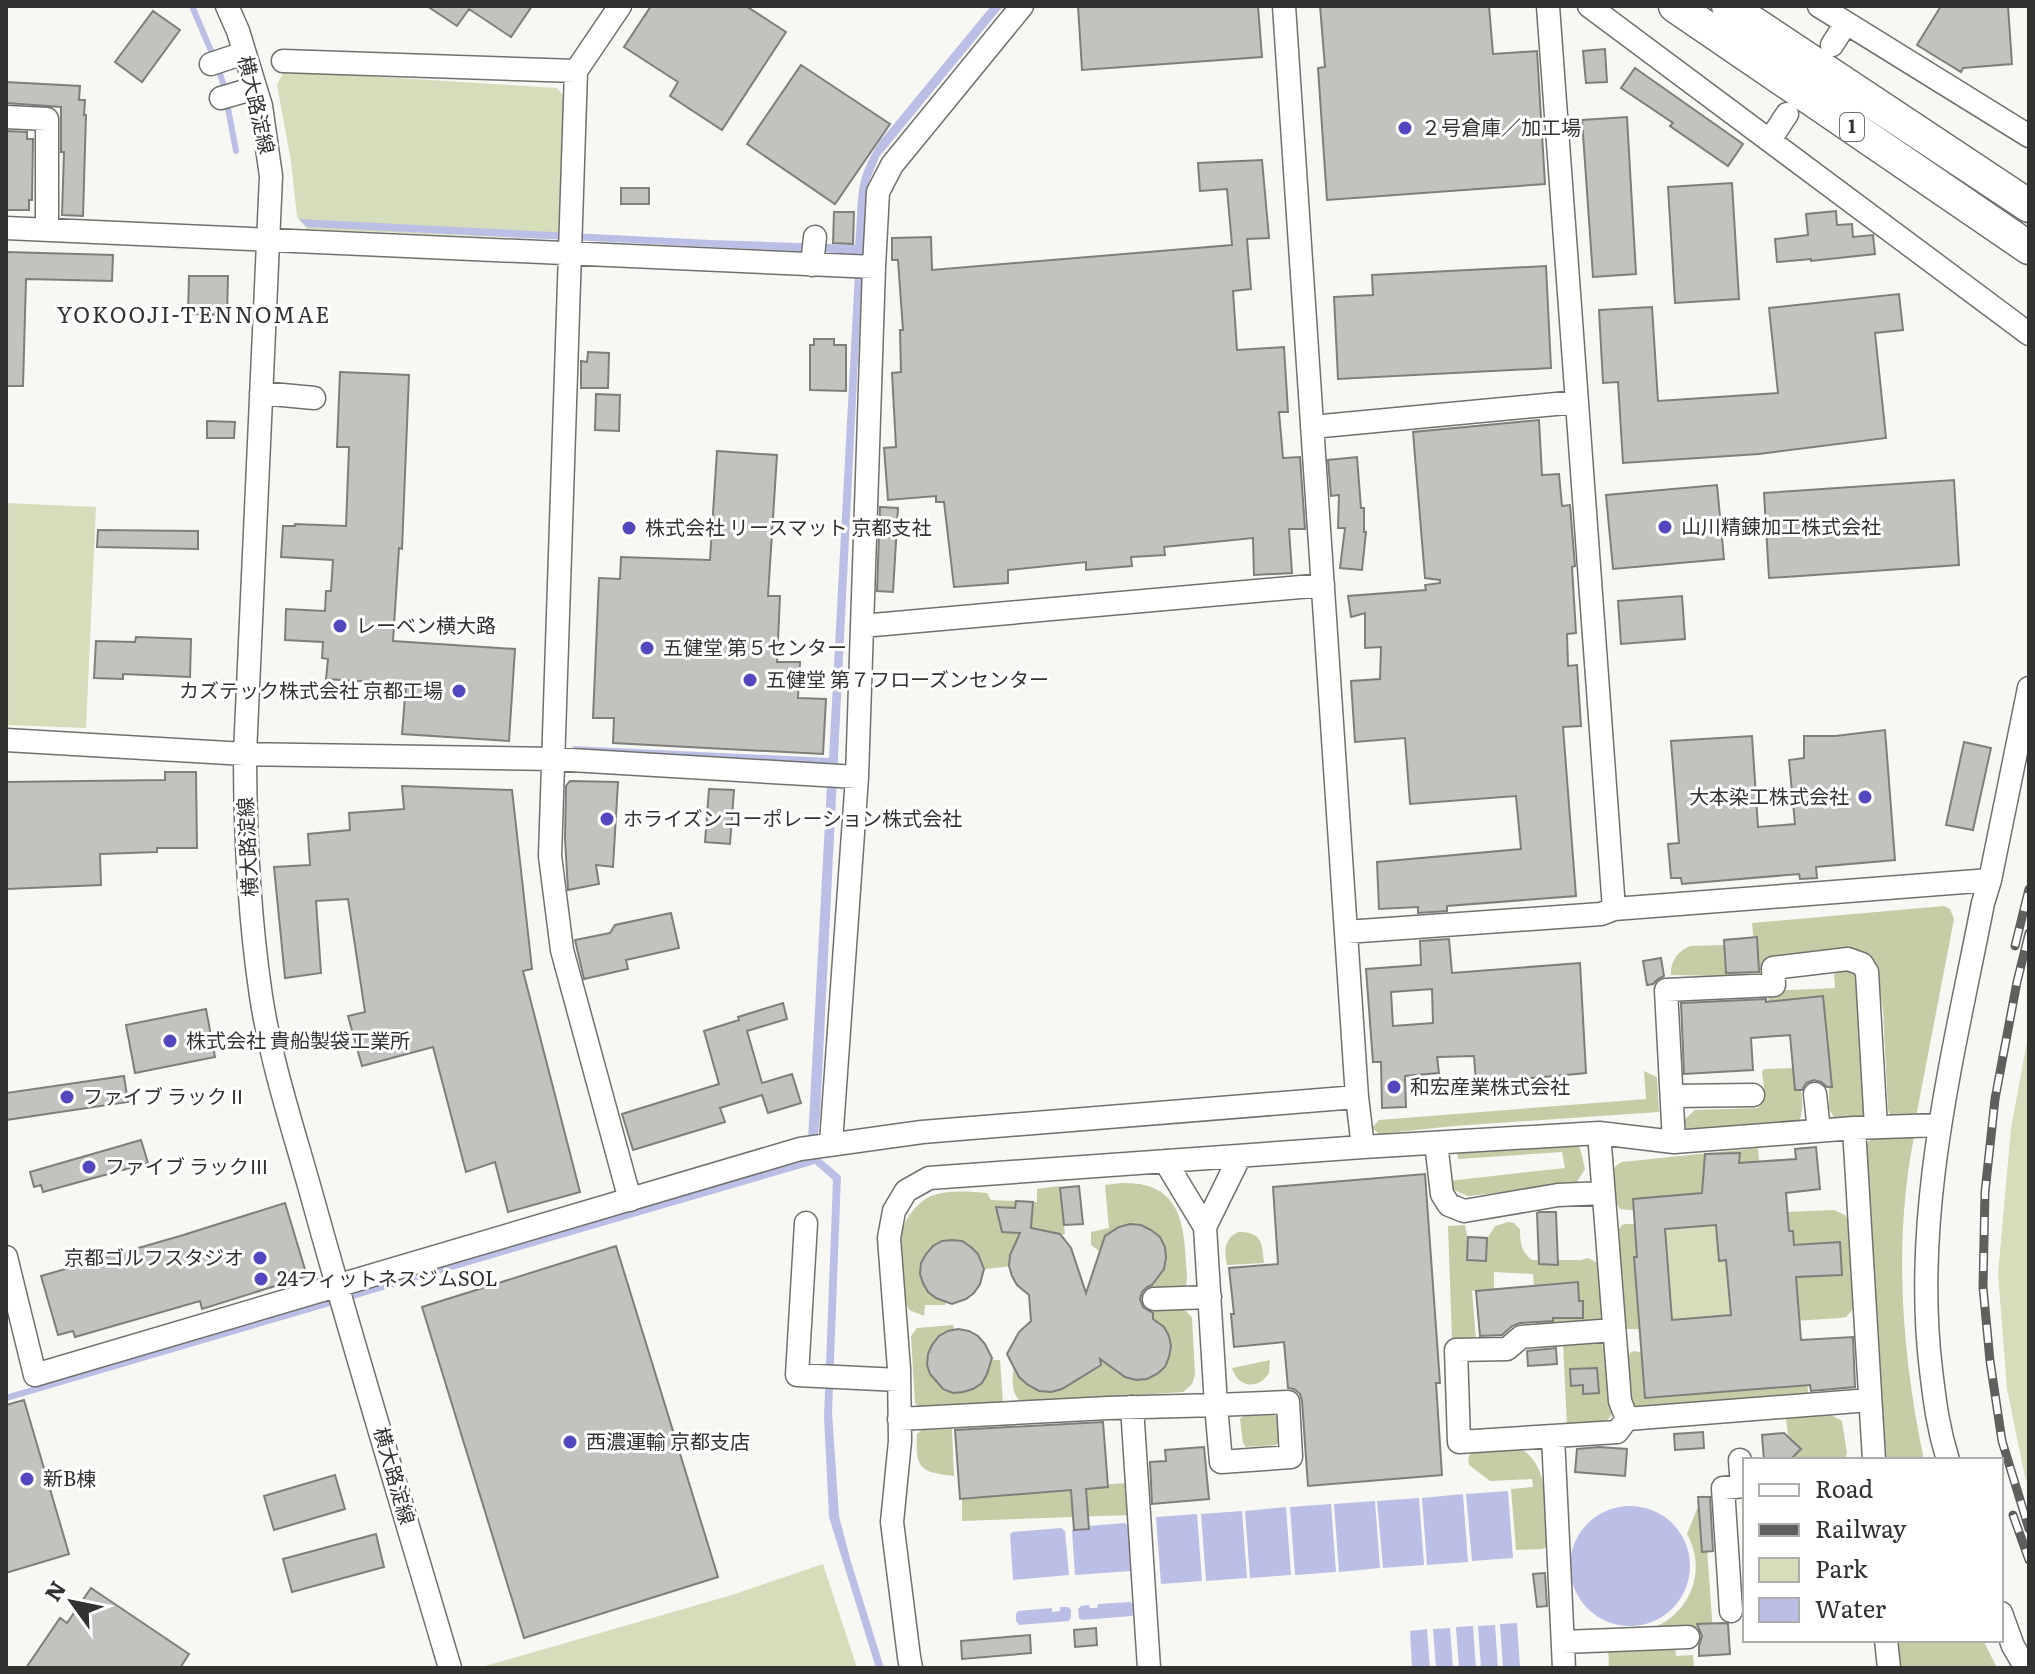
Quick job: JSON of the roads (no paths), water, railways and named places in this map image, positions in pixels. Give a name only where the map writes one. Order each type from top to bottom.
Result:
[{"type":"highway","name":"1","points":[[1675,6],[2029,248]]},
{"type":"highway","name":"1","points":[[1728,6],[2029,206]]},
{"type":"street","name":"横大路淀線","points":[[227,6],[261,106],[271,176],[245,754],[248,891],[261,997],[278,1076],[337,1287],[450,1668]]},
{"type":"street","points":[[620,6],[576,71],[550,856],[562,950],[630,1200]]},
{"type":"street","points":[[816,1146],[853,777],[862,626],[863,267],[878,192],[892,165],[1022,6]]},
{"type":"street","points":[[1284,6],[1357,1097],[1363,1147]]},
{"type":"street","points":[[1548,6],[1614,909]]},
{"type":"street","points":[[1589,6],[2029,334]]},
{"type":"street","points":[[1832,45],[1833,12]]},
{"type":"street","points":[[1833,12],[2029,136]]},
{"type":"street","points":[[216,63],[244,53]]},
{"type":"street","points":[[283,61],[576,71]]},
{"type":"street","points":[[227,97],[255,88]]},
{"type":"street","points":[[1770,140],[1787,114]]},
{"type":"street","points":[[6,117],[47,119],[47,230]]},
{"type":"street","points":[[6,228],[570,254],[814,249],[863,267]]},
{"type":"street","points":[[261,393],[314,398]]},
{"type":"street","points":[[1312,427],[1577,402]]},
{"type":"street","points":[[862,626],[1323,585]]},
{"type":"street","points":[[1947,1458],[1938,1429],[1926,1325],[1929,1203],[1939,1125],[2029,688]]},
{"type":"street","points":[[6,740],[245,754],[554,759],[853,777]]},
{"type":"street","points":[[1346,932],[1601,914],[1614,909],[1990,880]]},
{"type":"street","points":[[1674,1142],[1666,990],[1774,985],[1773,968],[1848,959],[1862,964],[1867,972],[1865,1127],[1874,1458]]},
{"type":"street","points":[[1815,1094],[1819,1131]]},
{"type":"street","points":[[1672,1096],[1753,1095]]},
{"type":"street","points":[[6,1257],[35,1375],[816,1146],[937,1131],[1357,1097]]},
{"type":"street","points":[[911,1668],[892,1522],[900,1441],[889,1238],[894,1211],[906,1191],[929,1178],[1599,1133],[1674,1142],[1865,1127],[1939,1125]]},
{"type":"street","points":[[1599,1133],[1620,1401],[1627,1419]]},
{"type":"street","points":[[1436,1143],[1442,1194],[1449,1205],[1464,1211],[1558,1195],[1603,1193]]},
{"type":"street","points":[[1205,1227],[1240,1156]]},
{"type":"street","points":[[899,1419],[1216,1405],[1205,1227],[1165,1161]]},
{"type":"street","points":[[806,1223],[797,1375],[899,1380]]},
{"type":"street","points":[[1154,1299],[1210,1297]]},
{"type":"street","points":[[1614,1330],[1521,1337],[1507,1349],[1456,1350],[1459,1442],[1617,1432],[1627,1419],[1870,1400]]},
{"type":"street","points":[[1132,1407],[1149,1668]]},
{"type":"street","points":[[1553,1436],[1564,1668]]},
{"type":"street","points":[[1731,1611],[1723,1488],[1743,1486],[1740,1460]]},
{"type":"street","points":[[2003,1618],[2013,1646],[2026,1668]]},
{"type":"street","points":[[1563,1642],[1688,1637]]},
{"type":"street","points":[[1886,1642],[1889,1668]]},
{"type":"water","points":[[991,6],[1003,6],[879,157],[867,187],[866,200],[816,1155],[841,1176],[832,1412],[839,1516],[884,1668],[876,1668],[829,1517],[824,1417],[833,1180],[815,1164],[373,1293],[378,1285],[807,1159],[828,766],[577,753],[572,746],[829,758],[856,254],[307,227],[299,219],[855,245],[861,180],[871,155]]},
{"type":"water","points":[[1508,1491],[1513,1558],[1472,1561],[1466,1494]]},
{"type":"water","points":[[1463,1494],[1468,1562],[1427,1565],[1422,1498]]},
{"type":"water","points":[[1419,1498],[1424,1565],[1383,1568],[1377,1501]]},
{"type":"water","points":[[1375,1501],[1380,1568],[1339,1572],[1334,1504]]},
{"type":"water","points":[[1331,1504],[1336,1572],[1295,1575],[1290,1507]]},
{"type":"water","points":[[1630,1506],[1653,1510],[1673,1523],[1686,1543],[1690,1566],[1686,1589],[1673,1609],[1653,1622],[1630,1626],[1607,1622],[1587,1609],[1574,1589],[1570,1566],[1574,1543],[1587,1523],[1607,1510]]},
{"type":"water","points":[[1286,1507],[1291,1575],[1250,1578],[1245,1511]]},
{"type":"water","points":[[1242,1511],[1247,1578],[1206,1581],[1201,1514]]},
{"type":"water","points":[[1197,1514],[1202,1581],[1161,1584],[1156,1517]]},
{"type":"water","points":[[1125,1523],[1128,1526],[1131,1571],[1075,1575],[1072,1530],[1075,1527]]},
{"type":"water","points":[[1061,1528],[1065,1531],[1069,1575],[1013,1580],[1010,1534]]},
{"type":"water","points":[[1130,1602],[1134,1605],[1132,1616],[1079,1618],[1078,1609],[1081,1606],[1097,1608],[1098,1604]]},
{"type":"water","points":[[1060,1607],[1071,1610],[1069,1621],[1019,1625],[1016,1621],[1018,1611],[1052,1608],[1052,1612],[1060,1611]]},
{"type":"water","points":[[1517,1623],[1520,1668],[1503,1668],[1500,1624]]},
{"type":"water","points":[[1495,1625],[1498,1668],[1481,1668],[1478,1626]]},
{"type":"water","points":[[1473,1626],[1476,1668],[1459,1668],[1456,1627]]},
{"type":"water","points":[[1450,1628],[1453,1668],[1436,1668],[1433,1629]]},
{"type":"water","points":[[1427,1629],[1430,1668],[1412,1668],[1410,1631]]},
{"type":"waterway","points":[[192,6],[214,58]]},
{"type":"waterway","points":[[218,68],[226,92]]},
{"type":"waterway","points":[[227,103],[236,151]]},
{"type":"waterway","points":[[347,1298],[382,1287]]},
{"type":"waterway","points":[[6,1398],[336,1301]]},
{"type":"railway","points":[[2015,946],[2029,889]]},
{"type":"railway","points":[[2029,933],[1995,1099],[1985,1192],[1983,1287],[2002,1441],[2029,1529]]},
{"type":"railway","points":[[2013,1515],[2029,1560]]},
{"type":"place","name":"２号倉庫／加工場","points":[[1405,128]]},
{"type":"place","name":"山川精錬加工株式会社","points":[[1665,527]]},
{"type":"place","name":"株式会社 リースマット 京都支社","points":[[629,528]]},
{"type":"place","name":"レーベン横大路","points":[[340,626]]},
{"type":"place","name":"五健堂 第５センター","points":[[647,648]]},
{"type":"place","name":"五健堂 第７フローズンセンター","points":[[750,680]]},
{"type":"place","name":"カズテック株式会社 京都工場","points":[[459,691]]},
{"type":"place","name":"大本染工株式会社","points":[[1865,797]]},
{"type":"place","name":"ホライズンコーポレーション株式会社","points":[[607,819]]},
{"type":"place","name":"株式会社 貴船製袋工業所","points":[[170,1041]]},
{"type":"place","name":"和宏産業株式会社","points":[[1394,1087]]},
{"type":"place","name":"ファイブ ラックⅡ","points":[[67,1097]]},
{"type":"place","name":"ファイブ ラックⅢ","points":[[89,1167]]},
{"type":"place","name":"京都ゴルフスタジオ","points":[[260,1258]]},
{"type":"place","name":"24フィットネスジムSOL","points":[[261,1279]]},
{"type":"place","name":"西濃運輸 京都支店","points":[[570,1442]]},
{"type":"place","name":"新B棟","points":[[27,1479]]},
{"type":"district","name":"YOKOOJI-TENNOMAE","points":[[194,315]]}]
